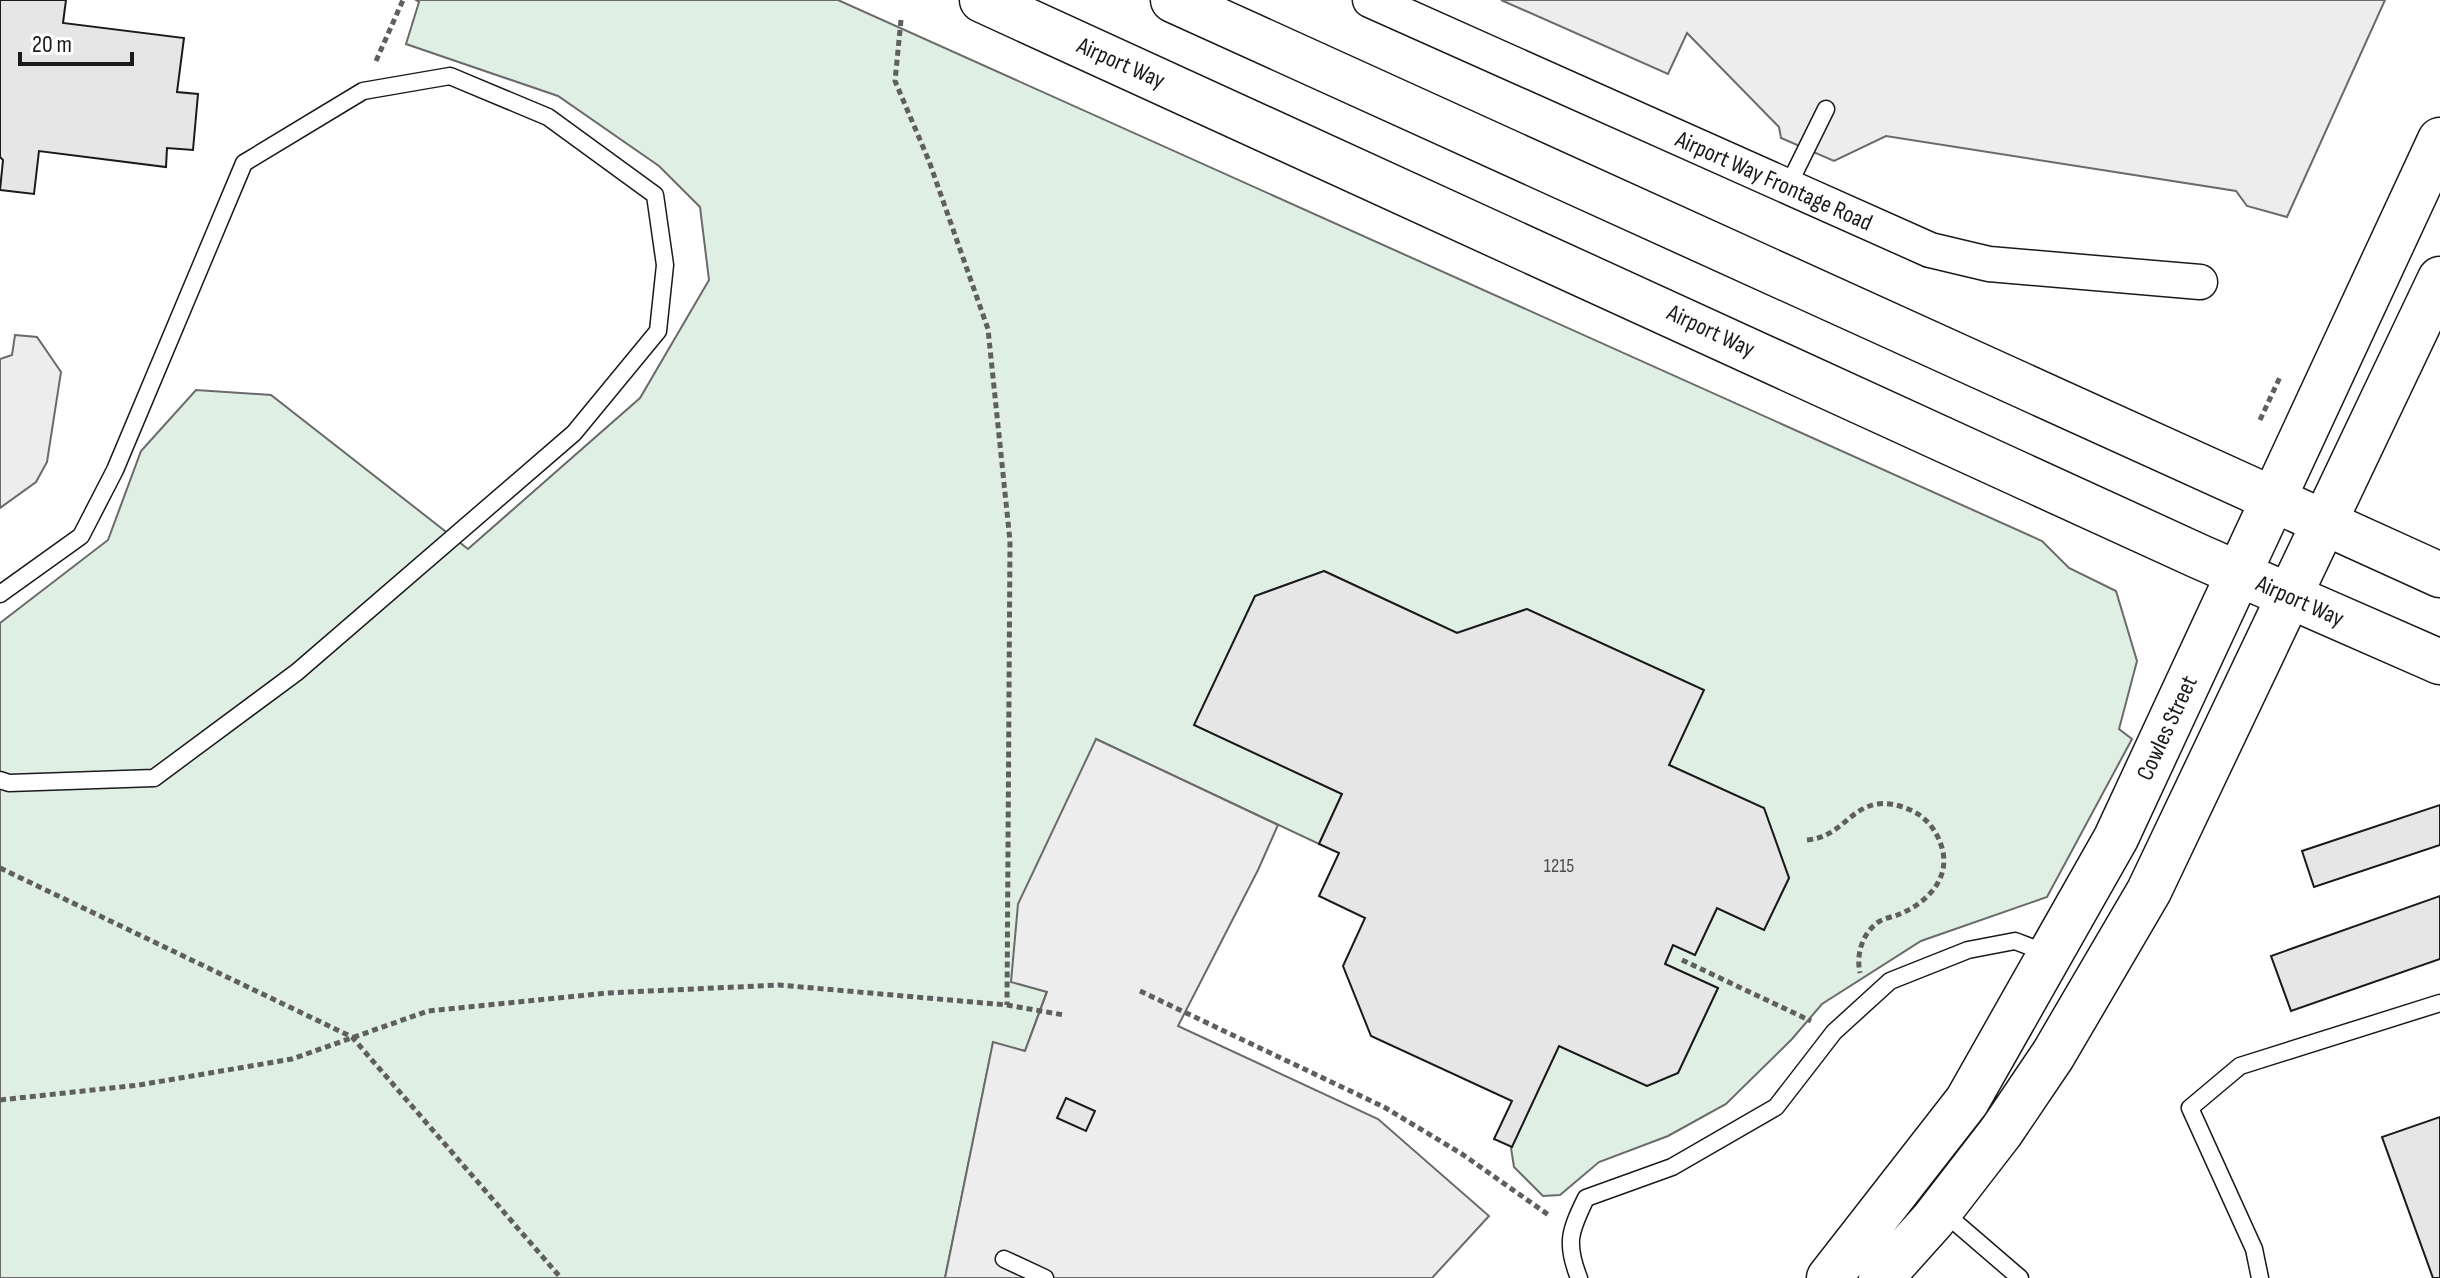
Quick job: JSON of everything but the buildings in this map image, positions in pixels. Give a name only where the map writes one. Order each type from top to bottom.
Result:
[{"type":"main road","name":"Airport Way","points":[[982,0],[2239,574],[2440,662]]},
{"type":"main road","points":[[1173,0],[2440,575]]},
{"type":"main road","name":"Cowles Street","points":[[1881,1278],[1967,1101],[2116,838],[2440,140]]},
{"type":"main road","name":"Cowles Street","points":[[1829,1278],[2001,1132],[2053,1055],[2149,891],[2440,279]]},
{"type":"street","name":"Airport Way Frontage Road","points":[[1370,0],[1930,250],[1989,264],[2200,282]]},
{"type":"lane","points":[[0,594],[81,536],[115,470],[244,163],[363,91],[450,76],[548,117],[655,195],[665,265],[658,331],[574,433],[297,672],[154,778],[9,783],[0,780]]},
{"type":"lane","points":[[1787,188],[1826,109]]},
{"type":"lane","points":[[1579,1278],[1570,1255],[1570,1230],[1586,1198],[1672,1167],[1776,1107],[1834,1032],[1890,981],[1968,950],[2015,941],[2051,954]]},
{"type":"lane","points":[[2260,1278],[2254,1249],[2190,1108],[2240,1066],[2440,1003]]},
{"type":"lane","points":[[1922,1197],[2020,1278]]},
{"type":"lane","points":[[1004,1259],[1045,1278]]},
{"type":"path","points":[[363,91],[403,0]]},
{"type":"path","points":[[901,20],[895,81],[929,161],[988,329],[1010,541],[1007,1005]]},
{"type":"path","points":[[2260,420],[2280,377]]},
{"type":"path","points":[[1807,840],[1835,832],[1860,810],[1879,804],[1905,807],[1926,820],[1939,837],[1945,857],[1942,877],[1931,893],[1920,904],[1878,922],[1865,935],[1858,968],[1868,1000]]},
{"type":"path","points":[[0,868],[352,1037],[561,1278]]},
{"type":"path","points":[[1682,960],[1834,1032]]},
{"type":"path","points":[[0,1100],[139,1085],[292,1059],[428,1011],[623,992],[779,985],[1007,1005],[1064,1015]]},
{"type":"path","points":[[1140,991],[1384,1107],[1462,1154],[1570,1230]]},
{"type":"green space","points":[[416,0],[838,0],[2042,541],[2069,568],[2116,591],[2137,661],[2119,729],[2132,739],[2047,897],[1921,941],[1822,1004],[1792,1039],[1726,1104],[1668,1136],[1599,1162],[1560,1195],[1543,1196],[1514,1167],[1511,1148],[1559,1046],[1647,1086],[1678,1073],[1718,988],[1665,964],[1673,945],[1695,955],[1717,908],[1764,930],[1789,878],[1764,809],[1669,765],[1703,690],[1527,609],[1457,633],[1324,571],[1255,596],[1195,725],[1342,794],[1319,844],[1096,739],[1047,991],[1025,1051],[993,1043],[945,1278],[0,1278],[0,623],[108,540],[141,451],[196,390],[271,395],[468,549],[640,398],[709,280],[700,207],[659,166],[558,96],[406,44],[419,2]]},
{"type":"shaded area","points":[[1501,0],[2385,0],[2287,217],[2247,206],[2236,191],[1886,136],[1834,161],[1781,138],[1779,127],[1687,33],[1668,74]]},
{"type":"shaded area","points":[[15,335],[37,337],[61,372],[47,462],[36,482],[0,508],[0,359],[12,355]]},
{"type":"shaded area","points":[[1096,739],[1278,825],[1178,1026],[1378,1119],[1489,1216],[1432,1278],[945,1278],[993,1042],[1025,1051],[1047,992],[1011,982],[1018,904]]}]
